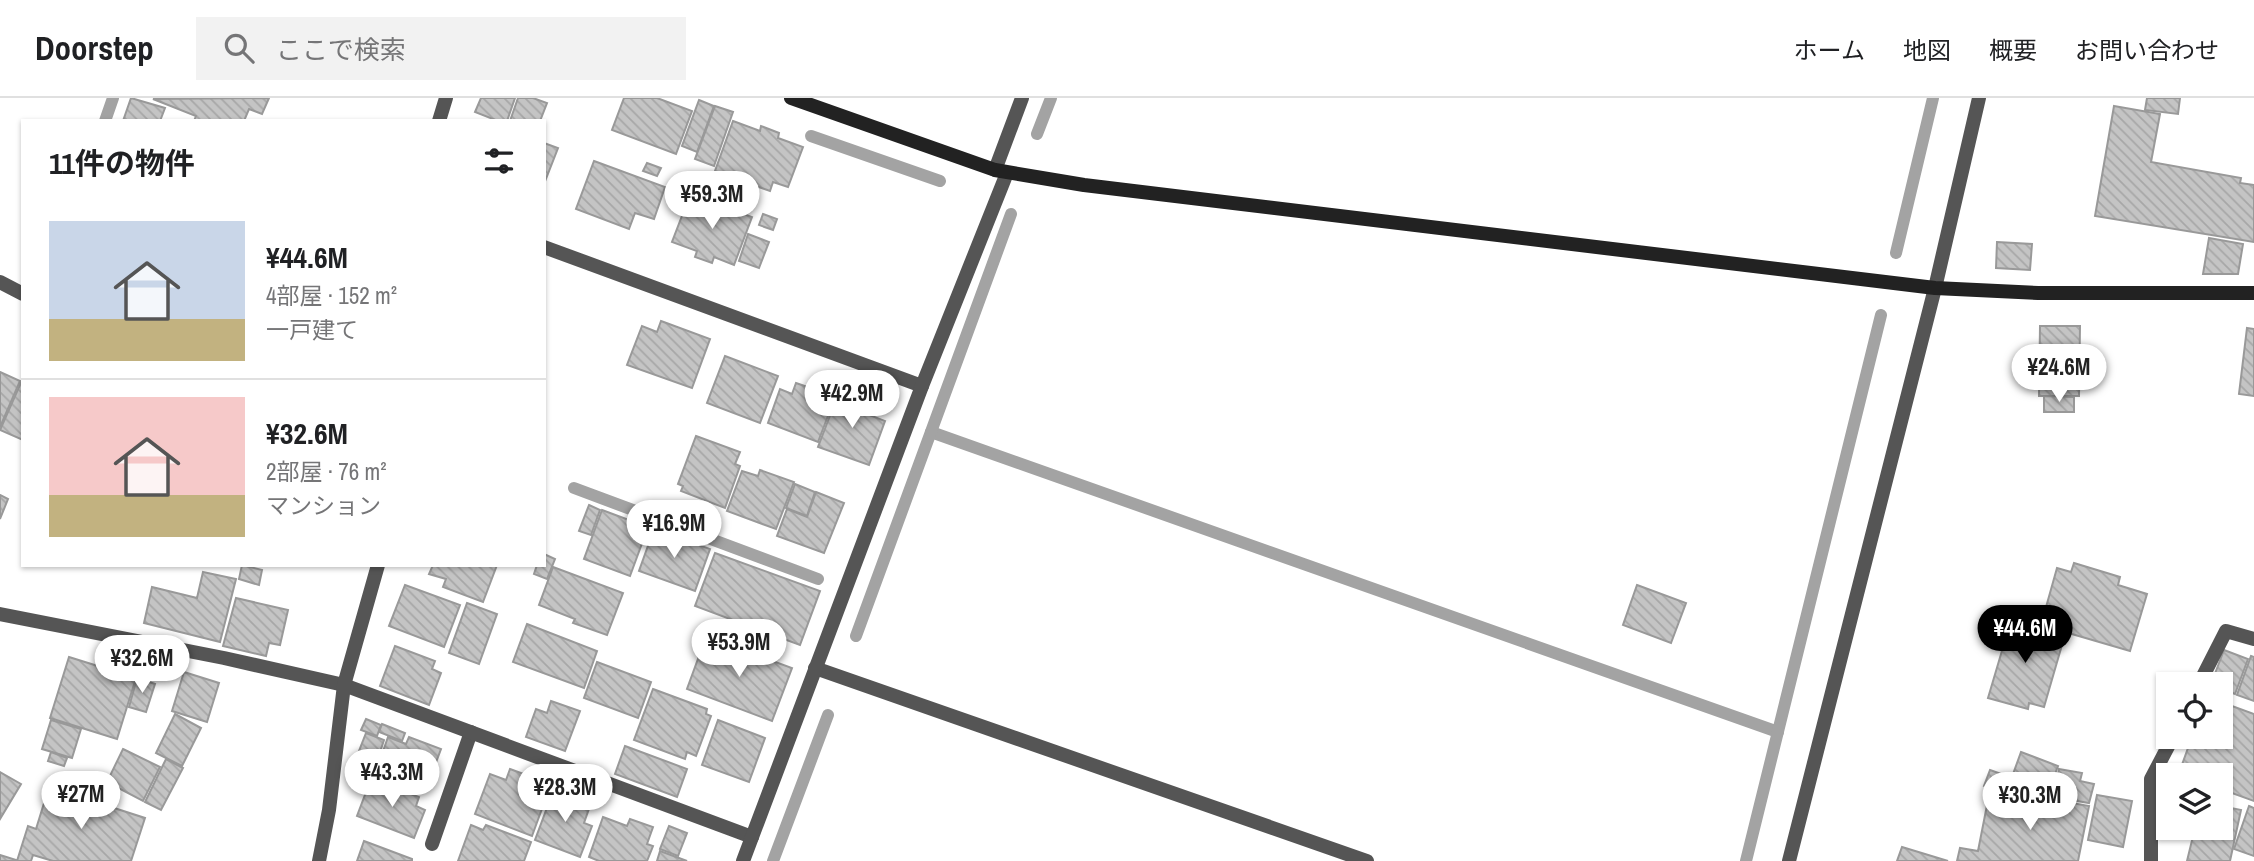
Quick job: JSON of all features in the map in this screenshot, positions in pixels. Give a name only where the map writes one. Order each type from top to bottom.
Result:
[{"type":"street","points":[[440,119],[446,98]]},
{"type":"street","points":[[791,98],[1001,172],[1098,187],[1935,288],[2038,293],[2254,293]]},
{"type":"street","points":[[743,861],[1001,172],[1022,98]]},
{"type":"street","points":[[1788,861],[1935,288],[1979,98]]},
{"type":"street","points":[[546,248],[922,386]]},
{"type":"street","points":[[0,282],[21,293]]},
{"type":"street","points":[[319,861],[329,810],[344,685],[377,567]]},
{"type":"street","points":[[0,614],[225,658],[344,685],[752,837]]},
{"type":"street","points":[[2205,672],[2226,631],[2254,639]]},
{"type":"street","points":[[815,668],[1367,861]]},
{"type":"street","points":[[432,844],[471,732]]},
{"type":"street","points":[[2151,861],[2151,779],[2167,749]]},
{"type":"building","points":[[131,98],[165,108],[161,119],[124,119]]},
{"type":"building","points":[[269,98],[262,114],[249,109],[245,119],[195,119],[196,116],[153,99]]},
{"type":"building","points":[[481,98],[515,98],[508,119],[493,119],[475,112]]},
{"type":"building","points":[[518,98],[533,98],[547,103],[541,119],[511,119]]},
{"type":"building","points":[[624,98],[657,98],[692,111],[676,154],[612,130]]},
{"type":"building","points":[[2147,98],[2180,98],[2178,114],[2145,110]]},
{"type":"building","points":[[699,100],[714,106],[697,152],[682,146]]},
{"type":"building","points":[[715,106],[733,112],[714,166],[695,159]]},
{"type":"building","points":[[2114,106],[2160,114],[2151,162],[2241,178],[2240,183],[2254,185],[2254,242],[2095,216]]},
{"type":"building","points":[[733,121],[760,131],[761,126],[779,133],[778,138],[803,147],[788,187],[773,182],[770,191],[715,171]]},
{"type":"building","points":[[546,144],[558,148],[546,179]]},
{"type":"building","points":[[594,161],[665,187],[654,219],[635,213],[629,229],[576,209]]},
{"type":"building","points":[[647,163],[661,168],[657,176],[643,171]]},
{"type":"building","points":[[690,195],[752,217],[734,265],[714,257],[712,263],[695,257],[697,251],[672,242]]},
{"type":"building","points":[[763,214],[777,219],[773,230],[759,225]]},
{"type":"building","points":[[748,234],[769,242],[759,268],[739,261]]},
{"type":"building","points":[[2209,238],[2243,244],[2238,274],[2203,274]]},
{"type":"building","points":[[1997,242],[2032,244],[2030,270],[1996,268]]},
{"type":"building","points":[[661,321],[710,339],[692,388],[627,365],[642,326],[657,332]]},
{"type":"building","points":[[2040,326],[2080,326],[2079,396],[2039,396]]},
{"type":"building","points":[[2247,328],[2254,329],[2254,396],[2239,394]]},
{"type":"building","points":[[725,356],[778,376],[760,423],[707,403]]},
{"type":"building","points":[[0,372],[20,381],[0,427]]},
{"type":"building","points":[[21,383],[21,439],[0,430]]},
{"type":"building","points":[[796,383],[828,394],[823,405],[831,408],[818,442],[768,423],[780,389],[792,394]]},
{"type":"building","points":[[839,392],[868,403],[864,413],[885,421],[869,465],[818,447]]},
{"type":"building","points":[[2044,396],[2074,397],[2074,412],[2044,412]]},
{"type":"building","points":[[696,436],[740,452],[735,464],[740,466],[725,508],[681,491],[683,486],[678,484]]},
{"type":"building","points":[[760,470],[794,482],[776,529],[727,511],[742,471],[758,476]]},
{"type":"building","points":[[795,484],[815,492],[807,516],[786,508]]},
{"type":"building","points":[[816,492],[844,503],[824,553],[777,536],[787,509],[807,517]]},
{"type":"building","points":[[0,495],[8,499],[0,519]]},
{"type":"building","points":[[589,505],[600,510],[591,535],[579,531]]},
{"type":"building","points":[[602,510],[648,527],[630,576],[584,559]]},
{"type":"building","points":[[654,529],[710,549],[695,591],[639,571]]},
{"type":"building","points":[[715,553],[820,591],[800,645],[695,606]]},
{"type":"building","points":[[546,555],[555,559],[547,579],[534,574],[536,567],[546,567]]},
{"type":"building","points":[[2074,563],[2120,577],[2118,585],[2147,594],[2130,651],[2041,625],[2057,568],[2071,572]]},
{"type":"building","points":[[242,567],[262,570],[259,585],[239,579]]},
{"type":"building","points":[[432,567],[496,567],[483,602],[443,587],[446,579],[429,574]]},
{"type":"building","points":[[553,567],[623,593],[607,635],[573,623],[575,619],[539,605]]},
{"type":"building","points":[[203,572],[236,579],[220,642],[144,623],[152,587],[197,598]]},
{"type":"building","points":[[405,585],[460,605],[444,647],[389,626]]},
{"type":"building","points":[[1637,585],[1686,603],[1671,643],[1623,625]]},
{"type":"building","points":[[236,598],[288,610],[280,645],[269,643],[266,656],[223,646]]},
{"type":"building","points":[[467,603],[497,614],[479,664],[449,653]]},
{"type":"building","points":[[2012,617],[2051,628],[2048,641],[2062,645],[2044,707],[2029,703],[2028,709],[1988,698]]},
{"type":"building","points":[[527,624],[597,651],[584,688],[513,662]]},
{"type":"building","points":[[706,637],[792,668],[772,721],[687,689]]},
{"type":"building","points":[[395,646],[435,661],[432,669],[441,673],[429,705],[380,686]]},
{"type":"building","points":[[2224,650],[2248,659],[2235,694],[2233,672],[2216,672]]},
{"type":"building","points":[[2251,656],[2254,657],[2254,701],[2237,695]]},
{"type":"building","points":[[69,657],[136,678],[117,739],[50,718]]},
{"type":"building","points":[[597,662],[651,682],[638,718],[584,698]]},
{"type":"building","points":[[184,672],[219,683],[207,722],[172,711]]},
{"type":"building","points":[[137,678],[155,684],[146,712],[129,707]]},
{"type":"building","points":[[653,689],[707,709],[706,714],[711,716],[696,756],[687,752],[685,759],[634,740]]},
{"type":"building","points":[[551,701],[580,711],[565,751],[526,737],[536,709],[547,713]]},
{"type":"building","points":[[2233,706],[2254,714],[2254,801],[2233,793],[2233,763],[2183,763],[2188,749],[2233,749]]},
{"type":"building","points":[[175,714],[201,728],[182,766],[156,753]]},
{"type":"building","points":[[366,719],[381,725],[377,736],[361,730]]},
{"type":"building","points":[[51,720],[81,729],[72,758],[42,749]]},
{"type":"building","points":[[718,720],[765,738],[749,782],[702,765]]},
{"type":"building","points":[[382,724],[405,733],[402,741],[379,732]]},
{"type":"building","points":[[366,733],[384,740],[378,758],[359,751]]},
{"type":"building","points":[[388,737],[406,744],[409,737],[441,749],[429,781],[379,763]]},
{"type":"building","points":[[625,746],[687,769],[677,797],[615,774]]},
{"type":"building","points":[[123,749],[160,767],[143,801],[107,782]]},
{"type":"building","points":[[51,752],[67,758],[64,766],[48,761]]},
{"type":"building","points":[[2021,752],[2058,766],[2044,803],[2008,788]]},
{"type":"building","points":[[166,759],[183,768],[161,810],[145,802]]},
{"type":"building","points":[[510,769],[551,784],[532,836],[475,814],[490,774],[506,780]]},
{"type":"building","points":[[2059,769],[2082,773],[2080,781],[2094,784],[2089,803],[2054,797]]},
{"type":"building","points":[[1990,770],[2010,777],[2004,793],[1984,786]]},
{"type":"building","points":[[0,772],[21,784],[0,819]]},
{"type":"building","points":[[371,779],[419,797],[416,806],[425,810],[414,838],[357,816]]},
{"type":"building","points":[[49,787],[145,818],[131,861],[53,861],[33,855],[31,861],[17,861],[28,826],[36,829]]},
{"type":"building","points":[[554,789],[591,803],[584,823],[592,826],[580,857],[535,840]]},
{"type":"building","points":[[1989,795],[2048,806],[2049,799],[2089,806],[2078,861],[1957,861],[1960,848],[1978,851]]},
{"type":"building","points":[[2097,795],[2132,801],[2123,847],[2088,840]]},
{"type":"building","points":[[2249,806],[2254,808],[2254,856],[2234,849]]},
{"type":"building","points":[[2233,808],[2241,810],[2230,861],[2187,861],[2192,840],[2233,840]]},
{"type":"building","points":[[603,817],[627,826],[630,819],[653,827],[647,844],[653,846],[647,861],[599,861],[589,857]]},
{"type":"building","points":[[471,825],[483,830],[486,825],[531,842],[524,861],[458,861]]},
{"type":"building","points":[[669,826],[687,833],[678,856],[660,849]]},
{"type":"building","points":[[364,841],[412,859],[412,861],[357,861]]},
{"type":"building","points":[[1902,847],[1948,861],[1897,861]]},
{"type":"building","points":[[660,851],[687,861],[657,861]]},
{"type":"building","points":[[0,855],[16,860],[16,861],[0,861]]},
{"type":"waterway","points":[[106,119],[113,98]]},
{"type":"waterway","points":[[1037,134],[1051,98]]},
{"type":"waterway","points":[[1896,253],[1933,98]]},
{"type":"waterway","points":[[811,136],[940,181]]},
{"type":"waterway","points":[[856,636],[1011,214]]},
{"type":"waterway","points":[[1746,861],[1881,315]]},
{"type":"waterway","points":[[931,432],[1778,732]]},
{"type":"waterway","points":[[574,488],[818,579]]},
{"type":"waterway","points":[[773,861],[828,715]]}]
